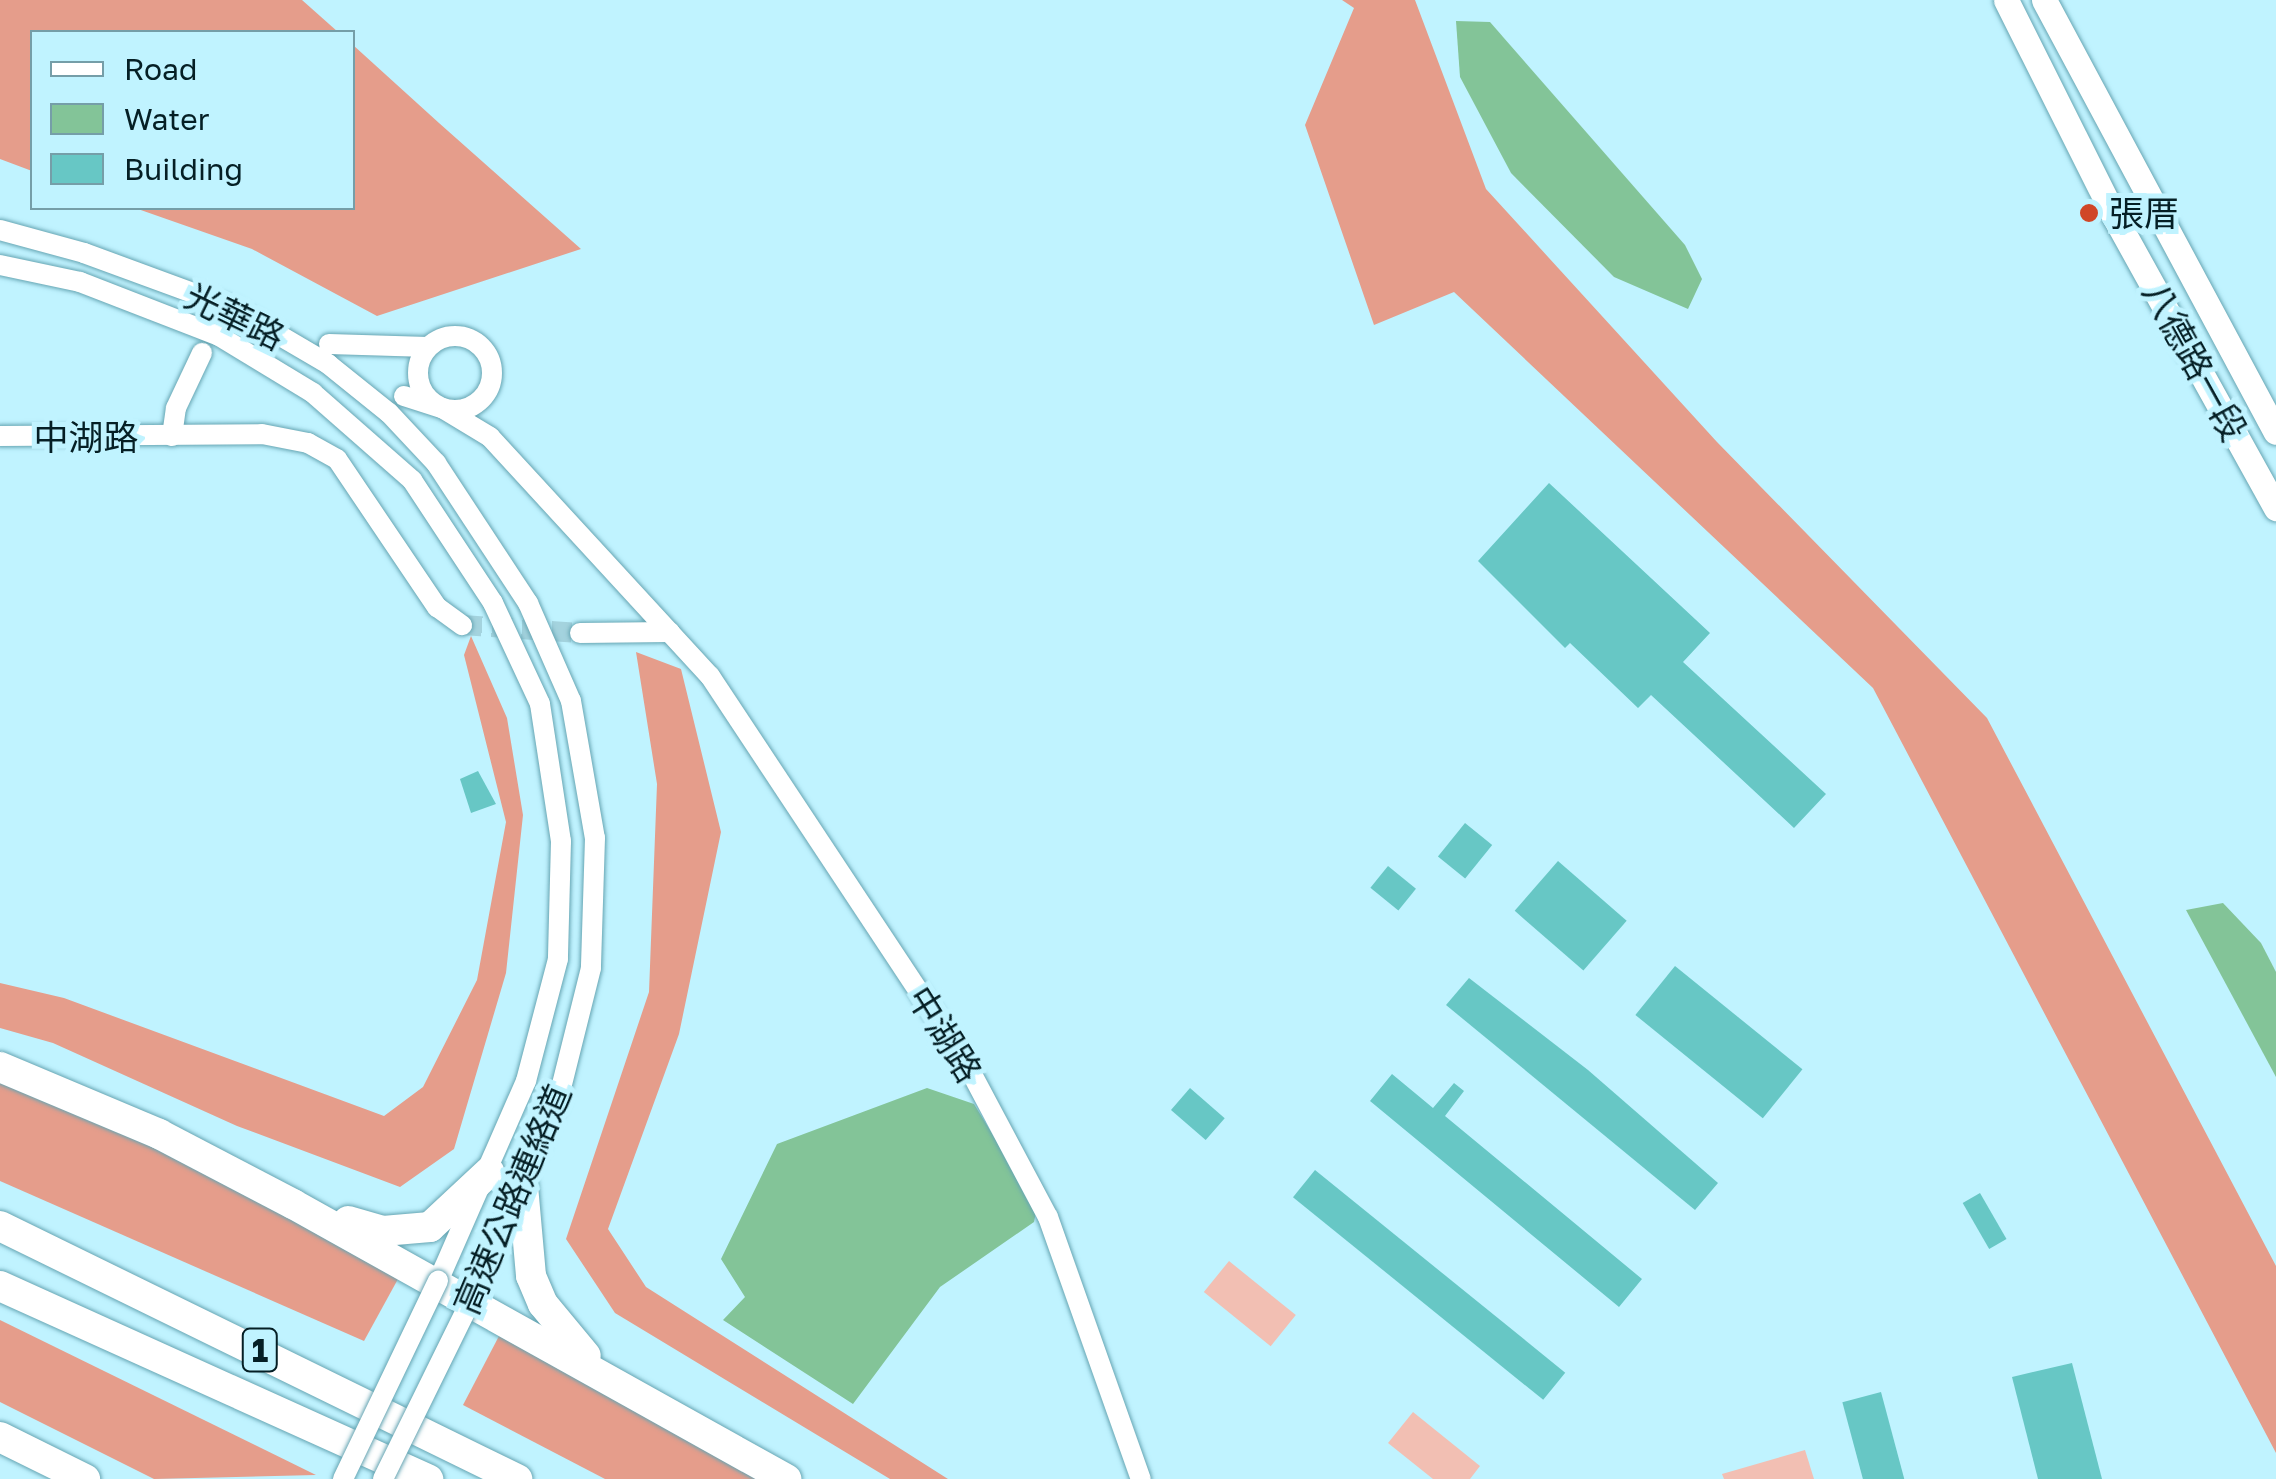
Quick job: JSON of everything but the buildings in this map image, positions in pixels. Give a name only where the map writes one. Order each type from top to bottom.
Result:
[{"type":"highway","points":[[0,1067],[159,1134],[293,1204],[598,1370],[786,1479]]},
{"type":"highway","points":[[293,1204],[382,1232],[430,1227],[489,1172]]},
{"type":"highway","points":[[523,1186],[531,1276],[543,1304],[598,1370]]},
{"type":"highway","name":"1","points":[[0,1226],[517,1479]]},
{"type":"highway","name":"1","points":[[0,1286],[428,1479]]},
{"type":"highway","points":[[0,1437],[85,1479]]},
{"type":"main road","name":"八德路一段","points":[[2006,0],[2114,216],[2276,508]]},
{"type":"main road","name":"八德路一段","points":[[2044,0],[2276,432]]},
{"type":"street","name":"光華路","points":[[0,230],[84,253],[231,307],[328,364],[389,413],[436,464]]},
{"type":"street","name":"光華路","points":[[0,264],[80,282],[218,336],[313,393],[412,480]]},
{"type":"street","points":[[328,344],[428,347],[451,335],[476,341],[491,361],[490,437]]},
{"type":"street","points":[[428,347],[419,381],[442,408],[468,408],[492,381]]},
{"type":"street","name":"中湖路","points":[[172,436],[176,408],[202,353]]},
{"type":"street","name":"中湖路","points":[[404,396],[442,408],[490,437],[710,676],[966,1064],[1048,1217],[1141,1479]]},
{"type":"street","name":"中湖路","points":[[0,436],[262,434],[308,443],[336,459],[437,607],[462,625]]},
{"type":"street","name":"高速公路連絡道","points":[[383,1479],[523,1186],[558,1100],[591,968],[595,838],[570,701],[528,603],[436,464]]},
{"type":"street","name":"高速公路連絡道","points":[[343,1479],[489,1172],[526,1082],[558,960],[562,841],[540,704],[493,603],[412,480]]},
{"type":"street","points":[[580,633],[670,632]]},
{"type":"shaded area","points":[[0,0],[302,0],[336,30],[30,30],[30,170],[0,159]]},
{"type":"shaded area","points":[[1342,0],[1415,0],[1486,189],[1717,442],[1987,718],[2276,1266],[2276,1453],[1873,688],[1454,292],[1374,325],[1305,125],[1354,8]]},
{"type":"shaded area","points":[[355,47],[581,249],[377,316],[252,249],[141,210],[355,210]]},
{"type":"shaded area","points":[[471,636],[507,718],[523,815],[506,973],[454,1149],[400,1187],[237,1126],[53,1043],[0,1028],[0,983],[64,998],[384,1116],[423,1087],[477,980],[506,822],[464,655]]},
{"type":"shaded area","points":[[636,652],[681,669],[721,832],[679,1034],[608,1229],[646,1287],[948,1479],[890,1479],[615,1313],[566,1239],[649,992],[657,784]]},
{"type":"shaded area","points":[[0,1080],[168,1151],[398,1279],[364,1341],[0,1181]]},
{"type":"shaded area","points":[[1229,1261],[1296,1315],[1271,1346],[1204,1292]]},
{"type":"shaded area","points":[[0,1320],[316,1475],[154,1479],[0,1402]]},
{"type":"shaded area","points":[[499,1336],[757,1479],[605,1479],[463,1405]]},
{"type":"shaded area","points":[[1413,1412],[1480,1466],[1470,1479],[1433,1479],[1388,1443]]},
{"type":"shaded area","points":[[1805,1450],[1814,1479],[1724,1479],[1722,1474]]},
{"type":"water","points":[[1456,21],[1490,22],[1685,245],[1702,279],[1688,309],[1614,277],[1511,173],[1460,77]]},
{"type":"water","points":[[2223,903],[2261,943],[2276,972],[2276,1077],[2186,910]]},
{"type":"water","points":[[927,1088],[974,1104],[1037,1207],[1034,1222],[940,1287],[853,1404],[723,1320],[745,1297],[721,1259],[777,1144]]},
{"type":"tunnel","points":[[462,625],[580,633]]},
{"type":"place","name":"張厝","points":[[2089,213]]}]
